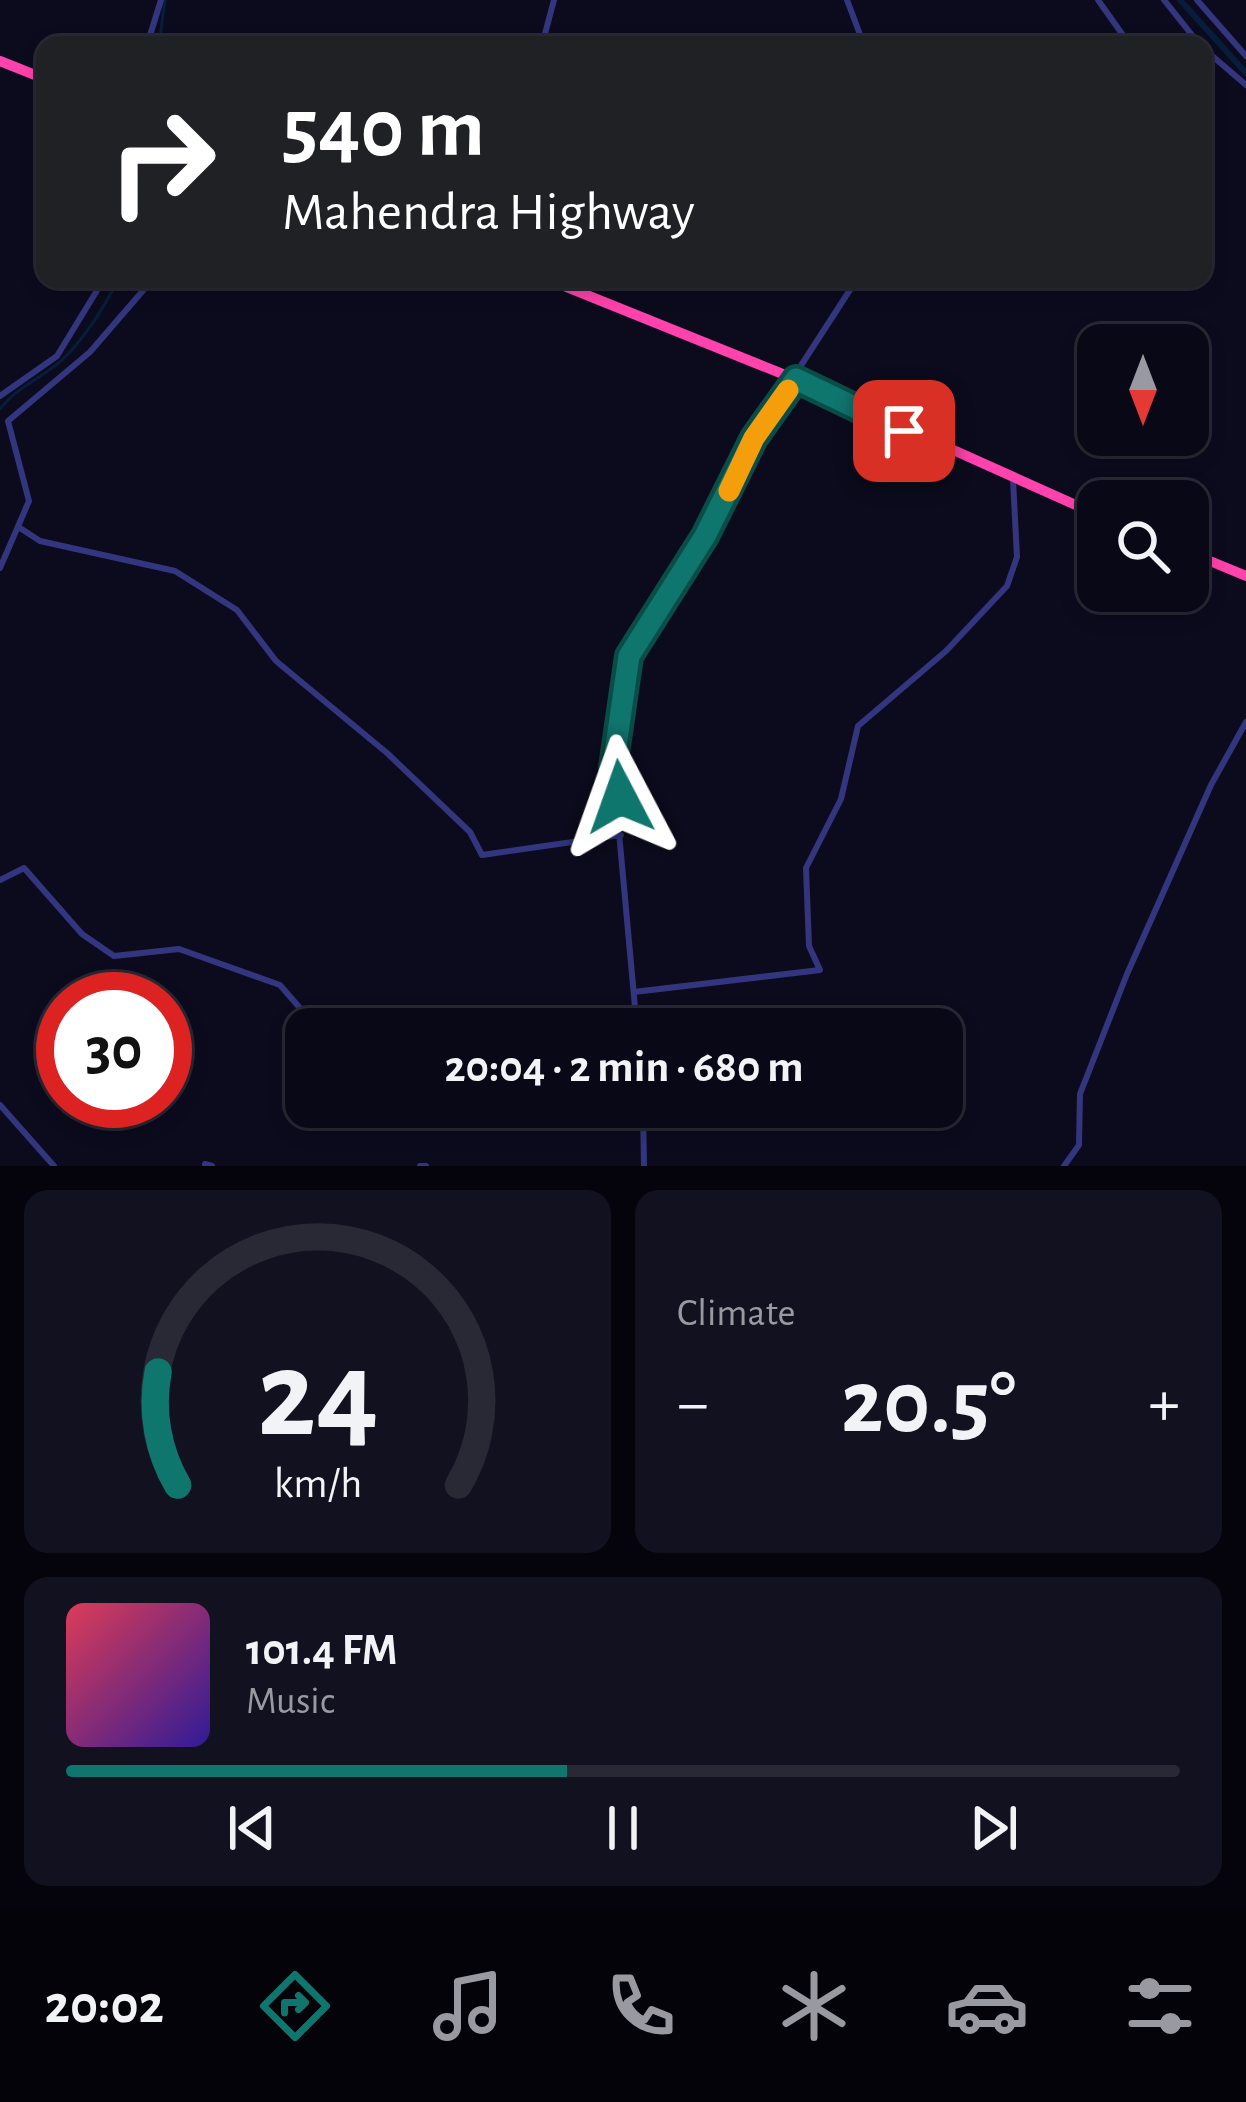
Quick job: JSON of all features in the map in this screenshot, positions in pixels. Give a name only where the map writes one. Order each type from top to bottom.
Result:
[{"type":"highway","points":[[0,61],[36,75]]},
{"type":"highway","points":[[570,288],[796,379],[1077,506]]},
{"type":"highway","points":[[1209,561],[1246,576]]},
{"type":"street","points":[[150,36],[161,0]]},
{"type":"street","points":[[544,36],[554,0]]},
{"type":"street","points":[[847,0],[861,36]]},
{"type":"street","points":[[1098,0],[1124,36]]},
{"type":"street","points":[[1164,0],[1193,36]]},
{"type":"street","points":[[1197,0],[1246,56]]},
{"type":"street","points":[[1212,56],[1246,86]]},
{"type":"street","points":[[0,396],[57,356],[99,288]]},
{"type":"street","points":[[0,568],[20,528],[29,489],[8,421],[90,352],[145,288]]},
{"type":"street","points":[[634,1008],[613,767],[629,656],[705,536],[754,438],[852,288]]},
{"type":"street","points":[[633,992],[820,970],[808,946],[806,868],[841,799],[857,726],[946,651],[1007,586],[1017,557],[1013,480]]},
{"type":"street","points":[[20,528],[40,541],[175,572],[237,610],[276,661],[387,753],[470,832],[482,856],[621,835]]},
{"type":"street","points":[[1064,1166],[1079,1145],[1080,1094],[1127,974],[1211,784],[1246,722]]},
{"type":"street","points":[[0,880],[24,868],[82,934],[114,956],[132,958],[169,946],[280,986],[299,1008]]},
{"type":"street","points":[[0,1106],[54,1166]]},
{"type":"street","points":[[643,1128],[644,1166]]},
{"type":"waterway","points":[[160,36],[165,0]]},
{"type":"waterway","points":[[1180,0],[1246,73]]},
{"type":"waterway","points":[[0,409],[70,352],[113,288]]},
{"type":"slow traffic","points":[[729,491],[754,438],[788,390]]},
{"type":"route","points":[[620,797],[613,767],[629,656],[705,536],[754,438],[796,379],[904,431]]}]
